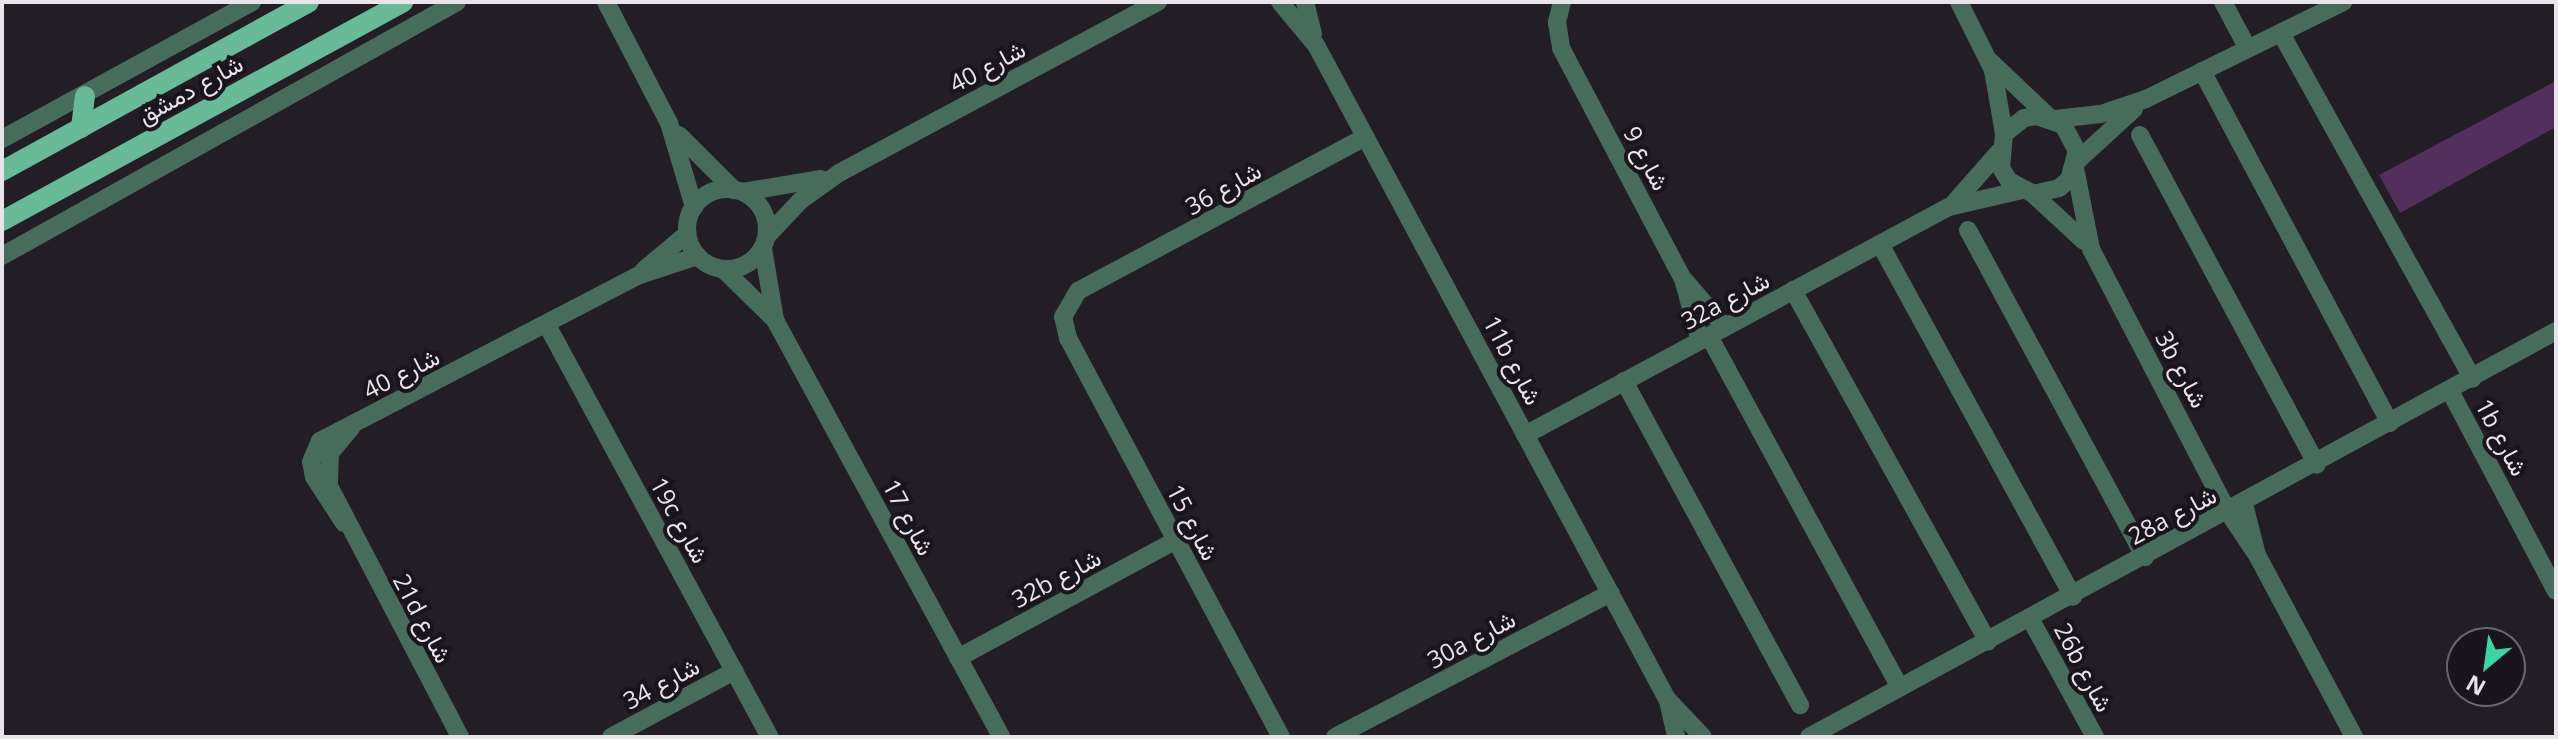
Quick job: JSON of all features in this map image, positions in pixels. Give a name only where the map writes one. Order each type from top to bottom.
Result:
[{"type":"main road","name":"شارع دمشق","points":[[2,171],[309,2]]},
{"type":"main road","name":"شارع دمشق","points":[[2,221],[403,2]]},
{"type":"main road","points":[[81,128],[85,96]]},
{"type":"street","points":[[2,139],[252,2]]},
{"type":"street","points":[[2,256],[457,2]]},
{"type":"street","points":[[606,2],[669,123],[694,207]]},
{"type":"street","name":"شارع 40","points":[[765,242],[800,201],[839,173],[1158,2]]},
{"type":"street","name":"11b شارع","points":[[1280,2],[1316,45],[1667,699],[1676,737]]},
{"type":"street","name":"11b شارع","points":[[1305,2],[1316,45]]},
{"type":"street","name":"شارع 9","points":[[1562,2],[1558,35],[1568,59],[1711,335]]},
{"type":"street","name":"شارع 9","points":[[1568,59],[1564,32],[1572,2]]},
{"type":"street","points":[[1959,2],[1990,60],[2070,132],[2076,164]]},
{"type":"street","points":[[2223,2],[2247,47]]},
{"type":"street","points":[[2002,143],[2024,118],[2101,114],[2146,99],[2247,47],[2282,35],[2343,2]]},
{"type":"street","points":[[2282,35],[2473,379]]},
{"type":"street","points":[[1990,60],[2009,181],[2027,192],[2059,188],[2076,164],[2146,99]]},
{"type":"street","points":[[2202,71],[2390,423]]},
{"type":"street","points":[[669,123],[697,157],[762,210],[765,242],[746,264],[723,269],[698,256],[688,233],[694,207],[704,196],[738,191]]},
{"type":"street","points":[[2140,135],[2317,465]]},
{"type":"street","name":"شارع 36","points":[[1102,279],[1365,137]]},
{"type":"street","name":"32a شارع","points":[[1949,207],[2002,143]]},
{"type":"street","name":"3b شارع","points":[[2076,164],[2091,249]]},
{"type":"street","name":"شارع 40","points":[[738,191],[792,187],[839,173]]},
{"type":"street","name":"32a شارع","points":[[1525,435],[1949,207],[2027,192]]},
{"type":"street","name":"3b شارع","points":[[2027,192],[2091,249],[2236,508],[2257,555],[2354,737]]},
{"type":"street","points":[[1968,230],[2145,557]]},
{"type":"street","name":"شارع 40","points":[[637,276],[688,233]]},
{"type":"street","name":"شارع 17","points":[[765,242],[775,320]]},
{"type":"street","points":[[1880,244],[2073,597]]},
{"type":"street","name":"شارع 40","points":[[356,423],[637,276],[698,256]]},
{"type":"street","name":"شارع 17","points":[[723,269],[775,320],[1001,737]]},
{"type":"street","name":"شارع 15","points":[[1102,279],[1073,316],[1074,349],[1281,737]]},
{"type":"street","name":"شارع 9","points":[[1683,279],[1711,335]]},
{"type":"street","points":[[1793,290],[1988,642]]},
{"type":"street","name":"19c شارع","points":[[547,325],[770,737]]},
{"type":"street","name":"28a شارع","points":[[1809,737],[2031,620],[2555,333]]},
{"type":"street","points":[[1711,335],[1900,688]]},
{"type":"street","points":[[1624,381],[1800,705]]},
{"type":"street","name":"1b شارع","points":[[2450,391],[2554,583]]},
{"type":"street","name":"21d شارع","points":[[356,423],[320,441],[311,462],[323,495],[344,523],[460,737]]},
{"type":"street","name":"32b شارع","points":[[958,658],[1176,540]]},
{"type":"street","name":"30a شارع","points":[[1349,732],[1611,593]]},
{"type":"street","name":"26b شارع","points":[[2031,620],[2095,737]]},
{"type":"street","name":"شارع 34","points":[[611,737],[734,671]]},
{"type":"street","name":"11b شارع","points":[[1667,699],[1703,737]]},
{"type":"street","name":"شارع 15","points":[[1271,717],[1291,737]]},
{"type":"street","points":[[1335,737],[1349,732]]},
{"type":"shaded area","points":[[2556,81],[2556,127],[2400,213],[2379,175]]}]
